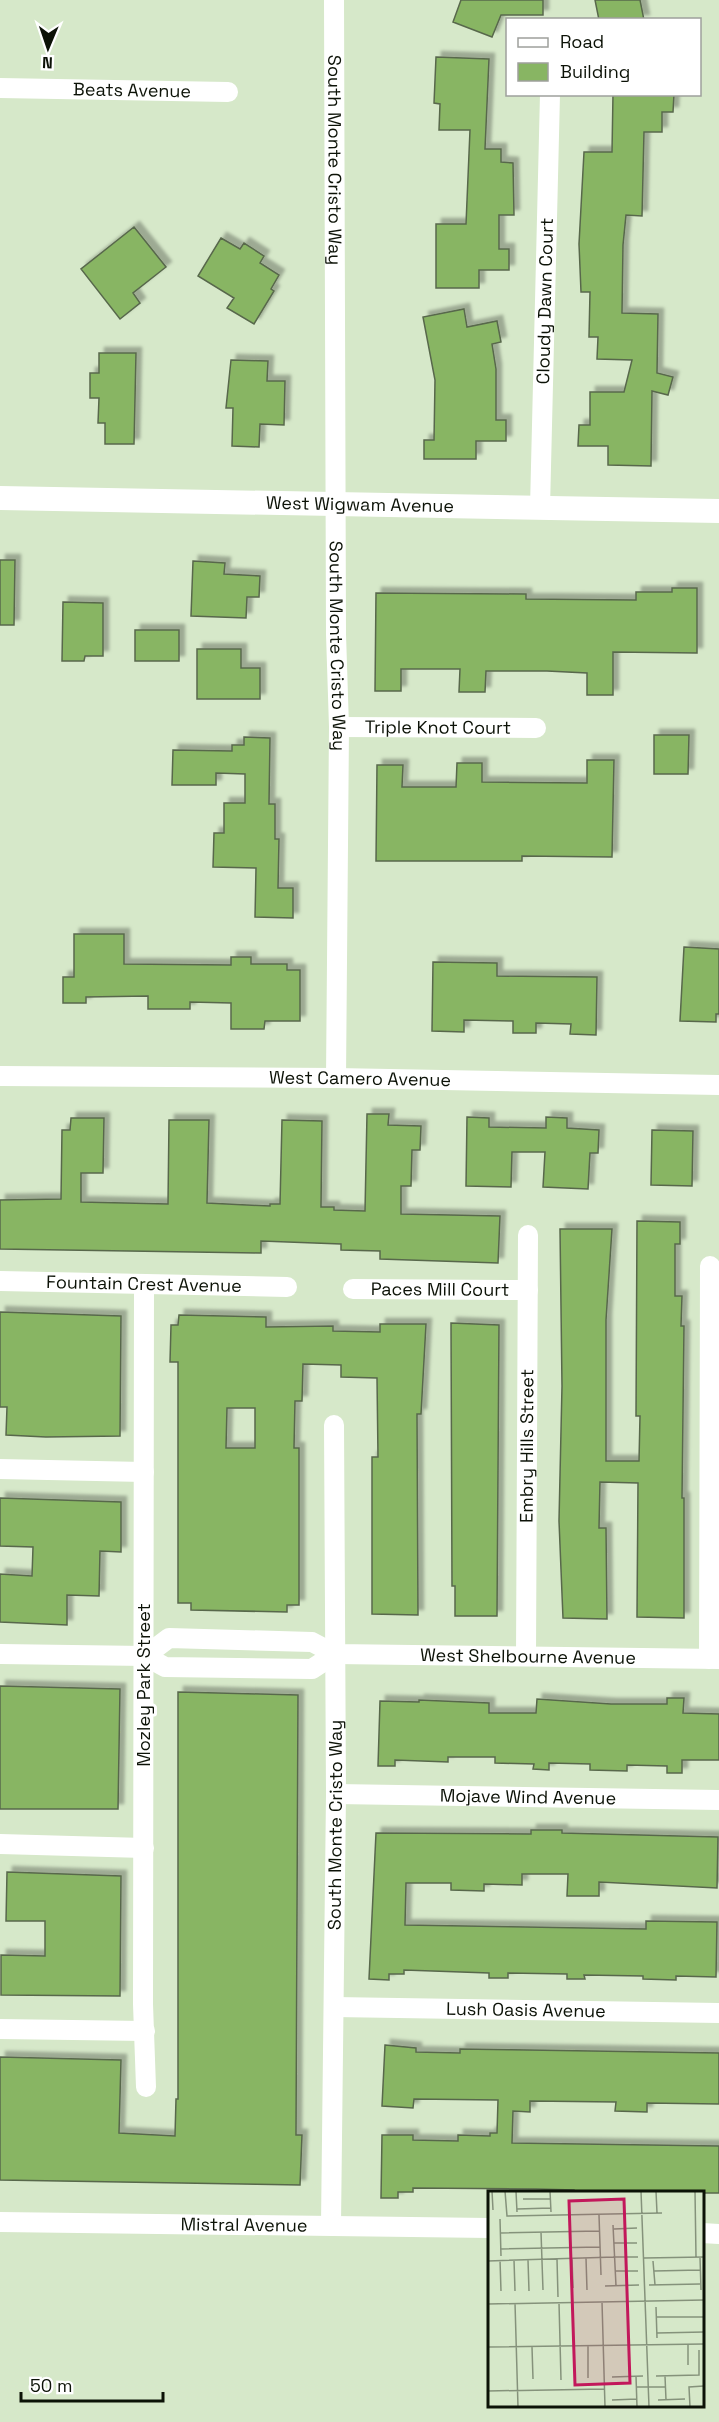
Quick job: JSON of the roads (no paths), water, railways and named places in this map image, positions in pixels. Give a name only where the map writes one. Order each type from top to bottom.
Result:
[{"type":"street","name":"South Monte Cristo Way","points":[[334,0],[335,505],[339,727],[336,1078]]},
{"type":"street","name":"Beats Avenue","points":[[0,88],[228,92]]},
{"type":"street","name":"Cloudy Dawn Court","points":[[540,508],[550,96]]},
{"type":"street","name":"West Wigwam Avenue","points":[[0,498],[719,511]]},
{"type":"street","name":"Triple Knot Court","points":[[339,727],[536,728]]},
{"type":"street","name":"West Camero Avenue","points":[[0,1076],[336,1078],[719,1085]]},
{"type":"street","name":"Embry Hills Street","points":[[526,1656],[528,1235]]},
{"type":"street","points":[[710,1266],[714,1659]]},
{"type":"street","name":"Fountain Crest Avenue","points":[[0,1281],[287,1287]]},
{"type":"street","name":"Mozley Park Street","points":[[144,1284],[146,2087]]},
{"type":"street","name":"Paces Mill Court","points":[[353,1289],[528,1290]]},
{"type":"street","name":"South Monte Cristo Way","points":[[332,2224],[336,1794],[334,1425]]},
{"type":"street","points":[[0,1469],[144,1472]]},
{"type":"street","name":"West Shelbourne Avenue","points":[[145,1656],[169,1638],[312,1642],[335,1653],[714,1659]]},
{"type":"street","points":[[0,1654],[145,1656],[165,1667],[312,1669],[335,1653]]},
{"type":"street","name":"Mojave Wind Avenue","points":[[336,1794],[719,1800]]},
{"type":"street","points":[[0,1844],[144,1848]]},
{"type":"street","name":"Lush Oasis Avenue","points":[[334,2007],[719,2013]]},
{"type":"street","points":[[0,2029],[145,2031]]},
{"type":"street","name":"Mistral Avenue","points":[[0,2222],[332,2224],[488,2228]]},
{"type":"street","points":[[704,2233],[719,2234]]}]
